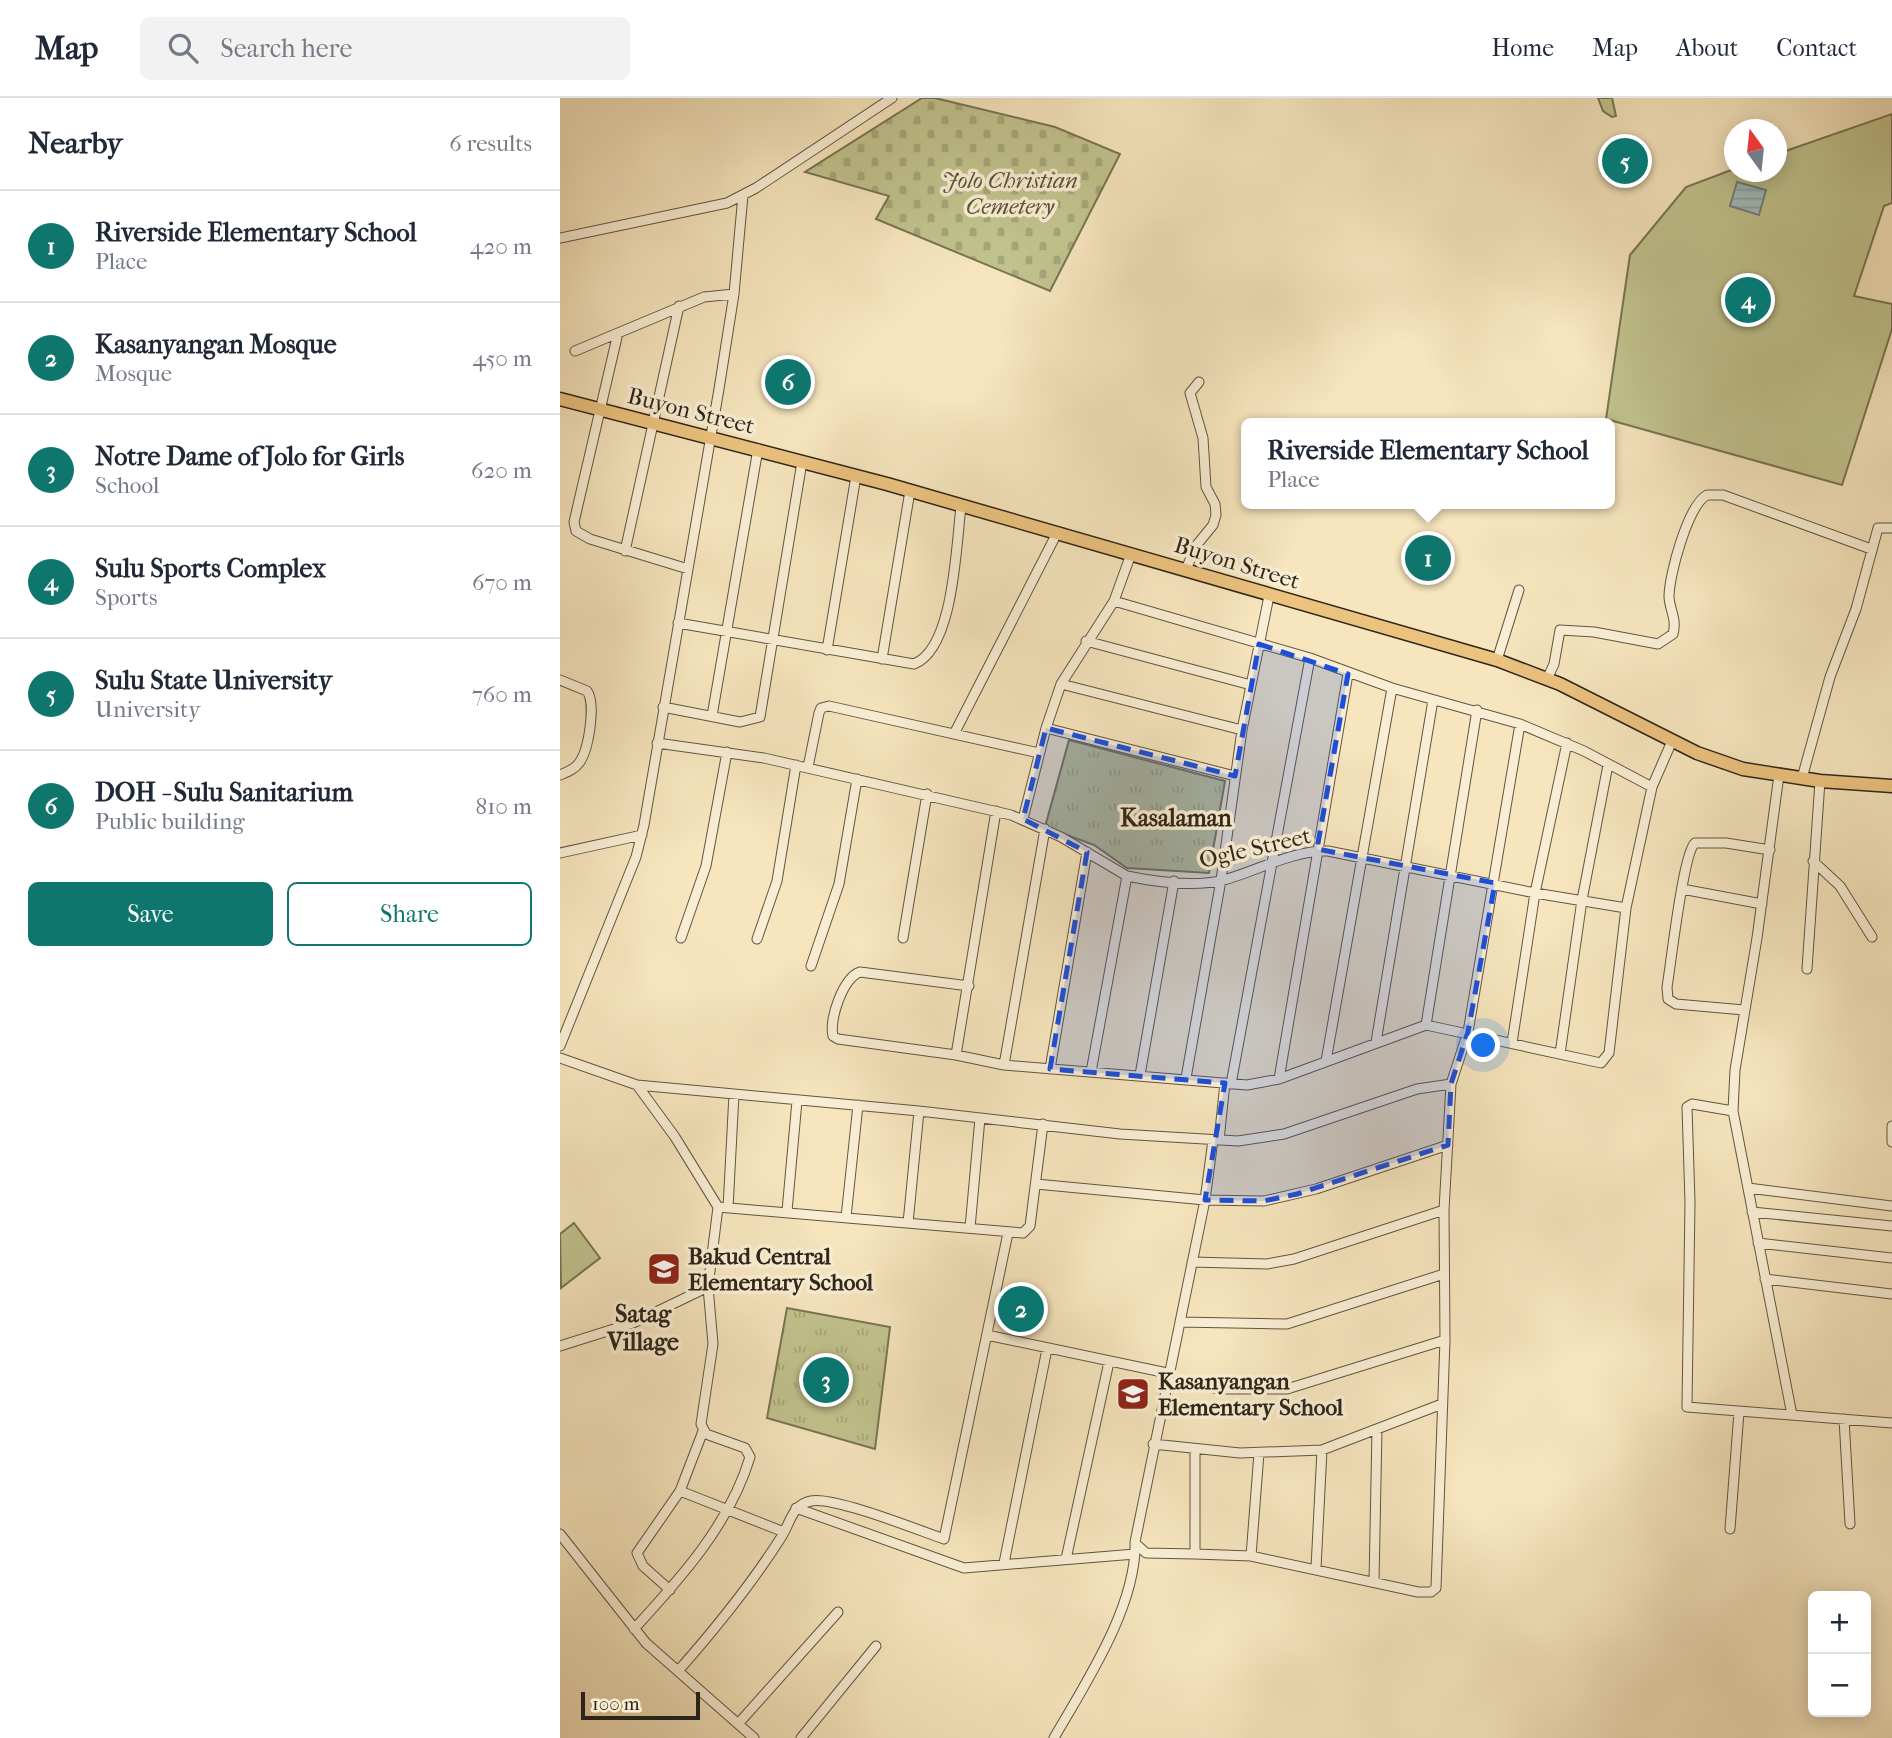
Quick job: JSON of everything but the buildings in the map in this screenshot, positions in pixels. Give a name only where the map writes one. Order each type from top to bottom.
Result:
[{"type":"main road","name":"Buyon Street","points":[[560,399],[910,491],[1497,660],[1547,679],[1672,741],[1743,769],[1802,778],[1892,786]]},
{"type":"street","points":[[560,238],[726,203],[743,195],[892,98]]},
{"type":"street","points":[[560,1046],[642,835],[734,294],[743,195]]},
{"type":"street","points":[[575,351],[679,306],[717,293],[734,294]]},
{"type":"street","points":[[625,551],[679,306]]},
{"type":"street","points":[[618,333],[575,527],[578,534],[688,569]]},
{"type":"street","points":[[1186,570],[1195,547],[1213,525],[1216,515],[1215,503],[1206,487],[1202,433],[1190,402],[1190,393],[1199,382]]},
{"type":"street","points":[[712,716],[758,449]]},
{"type":"street","points":[[663,707],[740,722],[760,717],[802,462]]},
{"type":"street","points":[[827,650],[856,476]]},
{"type":"street","points":[[882,659],[910,491]]},
{"type":"street","points":[[1547,679],[1554,664],[1560,630],[1594,632],[1658,644],[1673,634],[1676,623],[1669,598],[1673,578],[1694,509],[1707,495],[1723,495],[1871,549]]},
{"type":"street","points":[[678,623],[914,664],[926,658],[937,639],[950,594],[961,507]]},
{"type":"street","points":[[1802,778],[1830,677],[1856,609],[1878,528],[1892,528]]},
{"type":"street","points":[[954,734],[1057,533]]},
{"type":"street","points":[[1023,819],[1046,728],[1062,684],[1086,641],[1114,601],[1131,554]]},
{"type":"street","points":[[1497,660],[1519,590]]},
{"type":"street","points":[[1186,1078],[1221,880],[1242,730],[1269,596]]},
{"type":"street","points":[[1114,601],[1310,658],[1392,688],[1520,724],[1567,743],[1652,788]]},
{"type":"street","points":[[1086,641],[1251,685]]},
{"type":"street","points":[[1054,1738],[1112,1627],[1132,1576],[1135,1542],[1153,1444],[1205,1200],[1310,658]]},
{"type":"street","points":[[1279,1079],[1348,674]]},
{"type":"street","points":[[560,680],[587,691],[593,705],[582,758],[561,771]]},
{"type":"street","points":[[1062,684],[1242,730]]},
{"type":"street","points":[[1326,1061],[1392,688]]},
{"type":"street","points":[[1376,1042],[1433,700]]},
{"type":"street","points":[[808,767],[820,713],[825,707],[1039,753]]},
{"type":"street","points":[[1426,1025],[1477,710]]},
{"type":"street","points":[[1135,1542],[1138,1549],[1146,1553],[1251,1556],[1426,1593],[1436,1588],[1445,1340],[1444,1210],[1451,1084],[1468,1032],[1520,724]]},
{"type":"street","points":[[1046,728],[1235,776]]},
{"type":"street","points":[[970,986],[860,972],[848,981],[832,1026],[833,1036],[838,1039],[956,1055],[1004,1065],[1247,1085],[1279,1079],[1426,1025],[1601,1063],[1607,1057],[1626,908],[1642,848],[1652,788],[1672,741]]},
{"type":"street","name":"Ogle Street","points":[[657,743],[808,767],[996,811],[1023,819],[1127,876],[1174,881],[1221,880],[1316,851],[1626,908]]},
{"type":"street","points":[[1513,1043],[1535,893],[1567,743]]},
{"type":"street","points":[[681,938],[711,846],[727,752]]},
{"type":"street","points":[[757,939],[777,881],[796,765]]},
{"type":"street","points":[[1560,1054],[1582,900],[1608,765]]},
{"type":"street","points":[[1779,775],[1762,904],[1744,1010],[1733,1111],[1792,1415]]},
{"type":"street","points":[[811,966],[839,884],[856,779]]},
{"type":"street","points":[[1807,970],[1812,861],[1820,780]]},
{"type":"street","points":[[904,938],[927,794]]},
{"type":"street","points":[[956,1055],[970,986],[996,811]]},
{"type":"street","points":[[1004,1065],[1045,830]]},
{"type":"street","points":[[560,853],[642,835]]},
{"type":"street","points":[[1744,1010],[1676,1004],[1668,999],[1682,889],[1689,852],[1695,843],[1726,843],[1770,850]]},
{"type":"street","points":[[1050,1069],[1087,852]]},
{"type":"street","points":[[1812,861],[1840,886],[1872,937]]},
{"type":"street","points":[[1091,1072],[1127,876]]},
{"type":"street","points":[[1140,1075],[1174,881]]},
{"type":"street","points":[[1682,889],[1762,904]]},
{"type":"street","points":[[560,1058],[637,1085],[919,1111],[1120,1134],[1216,1140],[1268,1138],[1417,1089],[1451,1084]]},
{"type":"street","points":[[637,1085],[723,1207]]},
{"type":"street","points":[[670,1590],[643,1566],[637,1553],[680,1491],[703,1431],[701,1424],[713,1344],[708,1287],[723,1207],[734,1094]]},
{"type":"street","points":[[787,1211],[797,1101]]},
{"type":"street","points":[[1733,1111],[1692,1104],[1687,1107],[1690,1202],[1687,1407],[1892,1423]]},
{"type":"street","points":[[846,1217],[858,1105]]},
{"type":"street","points":[[908,1223],[919,1111]]},
{"type":"street","points":[[970,1228],[980,1118]]},
{"type":"street","points":[[723,1207],[1023,1233],[1030,1228],[1043,1124]]},
{"type":"street","points":[[1892,1126],[1892,1142]]},
{"type":"street","points":[[1035,1184],[1251,1202],[1297,1194],[1448,1144]]},
{"type":"street","points":[[1748,1188],[1892,1206]]},
{"type":"street","points":[[1192,1262],[1280,1262],[1444,1210]]},
{"type":"street","points":[[1752,1212],[1892,1226]]},
{"type":"street","points":[[678,1671],[736,1604],[784,1532],[796,1508],[812,1501],[825,1501],[944,1539],[1008,1233]]},
{"type":"street","points":[[1758,1244],[1892,1258]]},
{"type":"street","points":[[1180,1322],[1287,1324],[1444,1274]]},
{"type":"street","points":[[1765,1279],[1892,1294]]},
{"type":"street","points":[[560,1346],[633,1324],[708,1287]]},
{"type":"street","points":[[987,1335],[1223,1389],[1287,1389],[1445,1340]]},
{"type":"street","points":[[1004,1563],[1047,1349]]},
{"type":"street","points":[[1066,1559],[1109,1362]]},
{"type":"street","points":[[1153,1444],[1195,1450],[1259,1453],[1322,1450],[1442,1404]]},
{"type":"street","points":[[1730,1529],[1739,1412]]},
{"type":"street","points":[[1844,1419],[1850,1524]]},
{"type":"street","points":[[1374,1582],[1377,1430]]},
{"type":"street","points":[[634,1629],[670,1590],[727,1510],[750,1455],[745,1448],[703,1431]]},
{"type":"street","points":[[1195,1450],[1195,1554]]},
{"type":"street","points":[[1316,1568],[1322,1450]]},
{"type":"street","points":[[1251,1556],[1259,1453]]},
{"type":"street","points":[[680,1491],[784,1532]]},
{"type":"street","points":[[796,1508],[964,1568],[1135,1554]]},
{"type":"street","points":[[560,1534],[634,1629],[754,1738]]},
{"type":"street","points":[[738,1724],[838,1612]]},
{"type":"street","points":[[801,1738],[876,1646]]},
{"type":"highlighted area","points":[[1259,644],[1348,674],[1317,849],[1495,883],[1468,1032],[1451,1084],[1448,1145],[1297,1194],[1264,1201],[1205,1200],[1225,1083],[1050,1069],[1087,852],[1023,819],[1046,728],[1235,776]]},
{"type":"green space","name":"Jolo Christian Cemetery","points":[[922,98],[935,98],[1055,127],[1120,154],[1050,291],[876,219],[889,196],[805,172]]},
{"type":"green space","points":[[1598,98],[1612,98],[1616,116],[1612,117],[1603,111]]},
{"type":"green space","points":[[1892,114],[1892,203],[1884,206],[1854,296],[1892,304],[1892,329],[1842,485],[1615,422],[1615,418],[1606,418],[1630,255],[1686,187],[1724,173],[1724,182],[1787,182],[1787,151]]},
{"type":"green space","points":[[1069,740],[1225,781],[1209,873],[1127,868],[1094,845],[1045,827]]},
{"type":"green space","points":[[574,1223],[600,1258],[561,1288],[560,1234]]},
{"type":"green space","points":[[787,1308],[890,1327],[875,1449],[767,1418]]},
{"type":"water","points":[[1737,182],[1766,190],[1759,215],[1730,206]]},
{"type":"place","name":"Sulu State University","points":[[1625,161]]},
{"type":"place","name":"Sulu Sports Complex","points":[[1748,300]]},
{"type":"place","name":"DOH - Sulu Sanitarium","points":[[788,382]]},
{"type":"place","name":"Riverside Elementary School","points":[[1428,558]]},
{"type":"place","name":"Bakud Central Elementary School","points":[[664,1269]]},
{"type":"place","name":"Kasanyangan Mosque","points":[[1021,1309]]},
{"type":"place","name":"Notre Dame of Jolo for Girls","points":[[826,1380]]},
{"type":"place","name":"Kasanyangan Elementary School","points":[[1133,1394]]},
{"type":"district","name":"Kasalaman","points":[[1176,818]]},
{"type":"district","name":"Satag Village","points":[[643,1328]]}]
